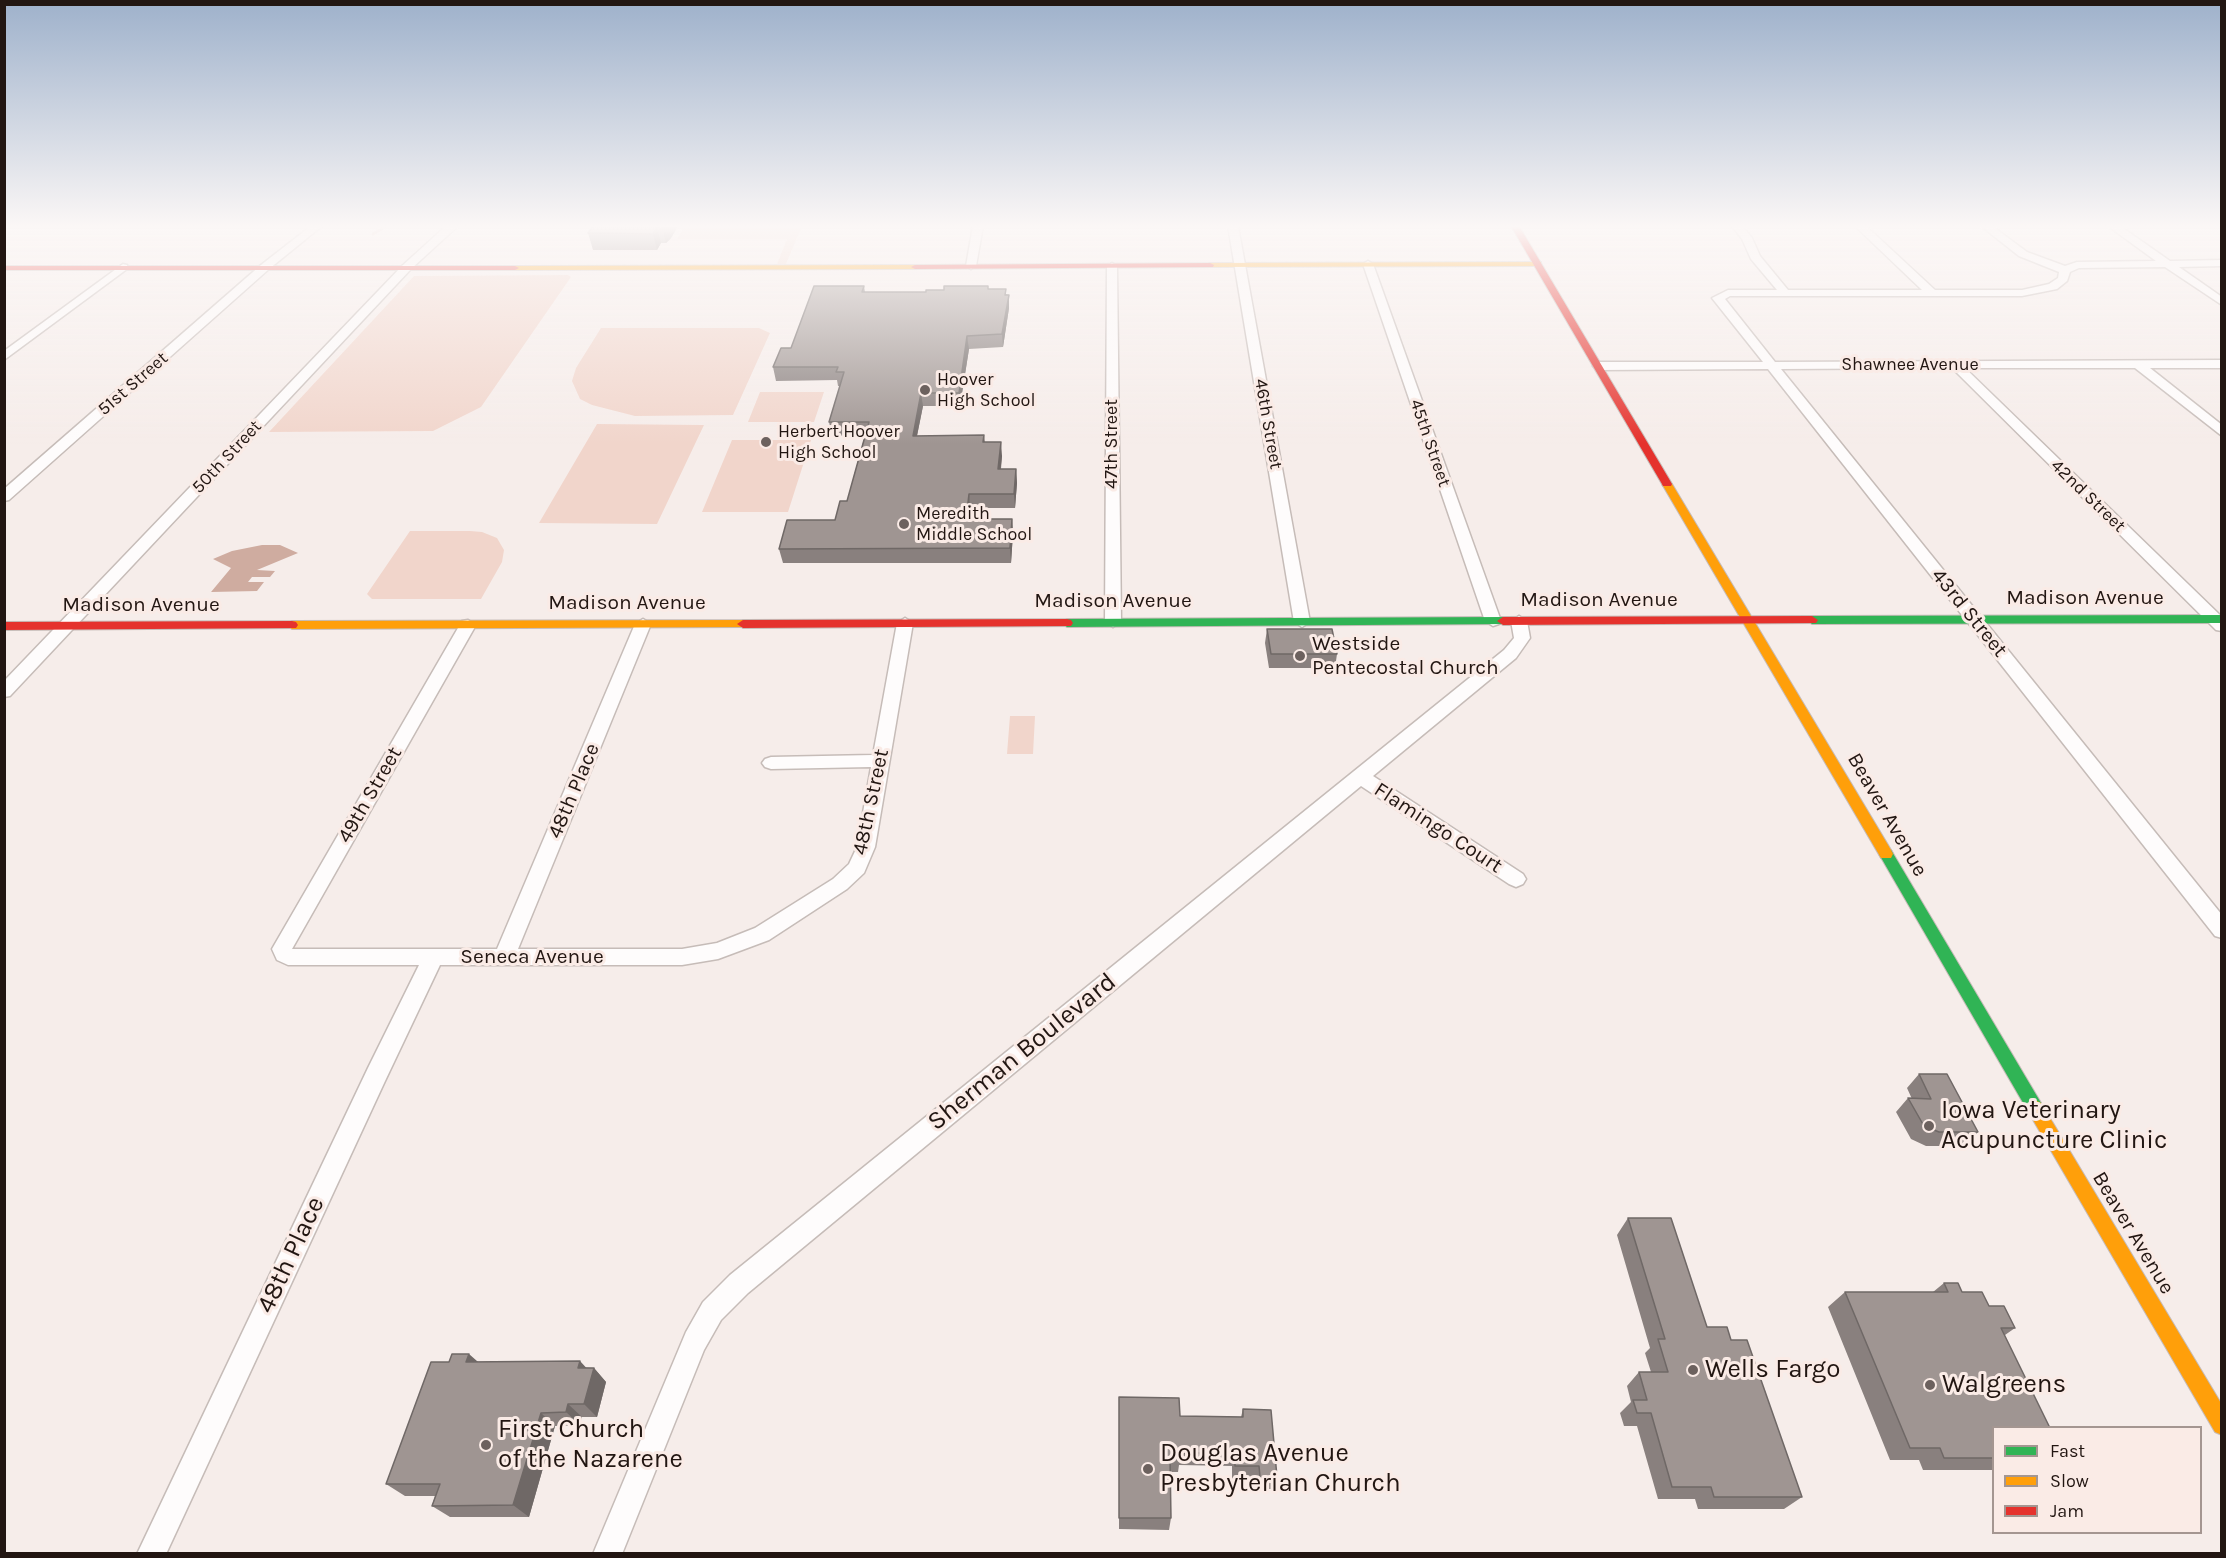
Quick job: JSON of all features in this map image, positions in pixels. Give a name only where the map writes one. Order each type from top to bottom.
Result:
[{"type":"street","points":[[4,357],[81,299]]},
{"type":"street","name":"51st Street","points":[[4,497],[229,299]]},
{"type":"street","name":"50th Street","points":[[4,692],[377,299]]},
{"type":"street","name":"47th Street","points":[[1112,299],[1113,622]]},
{"type":"street","name":"46th Street","points":[[1246,299],[1302,622]]},
{"type":"street","name":"45th Street","points":[[1380,299],[1492,621]]},
{"type":"street","name":"Beaver Avenue","points":[[1559,299],[2222,1425]]},
{"type":"street","name":"43rd Street","points":[[1718,299],[2222,930]]},
{"type":"street","name":"Shawnee Avenue","points":[[1599,366],[2222,364]]},
{"type":"street","name":"42nd Street","points":[[1955,365],[2219,621]]},
{"type":"street","points":[[2139,365],[2222,432]]},
{"type":"street","name":"Madison Avenue","points":[[4,626],[1748,620],[2219,621]]},
{"type":"street","name":"Sherman Boulevard","points":[[607,1554],[695,1341],[712,1311],[739,1284],[1519,645],[1522,631],[1519,621]]},
{"type":"street","name":"48th Street","points":[[762,934],[840,884],[857,868],[866,847],[905,623]]},
{"type":"street","name":"48th Place","points":[[504,957],[644,624]]},
{"type":"street","name":"49th Street","points":[[298,958],[284,954],[282,949],[285,942],[468,625]]},
{"type":"street","points":[[771,763],[881,761]]},
{"type":"street","name":"Flamingo Court","points":[[1359,776],[1516,879]]},
{"type":"street","name":"Seneca Avenue","points":[[298,958],[682,957],[718,951],[762,934]]},
{"type":"street","name":"48th Place","points":[[151,1554],[366,1096],[434,957]]},
{"type":"shaded area","points":[[393,299],[556,299],[481,407],[433,431],[269,432]]},
{"type":"shaded area","points":[[601,328],[759,328],[770,333],[733,415],[635,416],[592,405],[580,399],[572,381],[576,368]]},
{"type":"shaded area","points":[[760,392],[824,392],[814,422],[748,422]]},
{"type":"shaded area","points":[[597,424],[704,425],[657,524],[539,523]]},
{"type":"shaded area","points":[[732,440],[811,440],[788,512],[702,512]]},
{"type":"shaded area","points":[[410,531],[470,531],[482,532],[497,538],[504,550],[502,562],[481,599],[372,599],[367,594]]},
{"type":"shaded area","points":[[262,545],[280,545],[298,553],[257,570],[275,571],[270,577],[252,577],[248,582],[264,582],[257,591],[211,592],[231,568],[213,559],[232,551]]},
{"type":"shaded area","points":[[1010,716],[1035,716],[1033,754],[1007,754]]},
{"type":"building","points":[[809,299],[1008,299],[1002,334],[967,336],[959,393],[921,393],[913,436],[984,435],[983,442],[1001,442],[998,469],[1016,469],[1014,494],[969,494],[966,519],[1012,519],[1010,548],[779,549],[787,520],[835,520],[840,501],[847,501],[869,422],[829,422],[844,372],[836,372],[838,367],[773,367],[781,348],[791,348]]},
{"type":"building","points":[[1267,629],[1332,629],[1337,654],[1271,654]]},
{"type":"building","points":[[1919,1074],[1947,1074],[1978,1132],[1939,1132],[1924,1126],[1908,1098],[1931,1099]]},
{"type":"building","name":"Wells Fargo","points":[[1628,1218],[1671,1218],[1707,1327],[1727,1327],[1731,1340],[1747,1340],[1802,1497],[1714,1497],[1711,1487],[1672,1487],[1651,1413],[1637,1413],[1633,1400],[1647,1400],[1639,1372],[1668,1372],[1658,1339],[1665,1339]]},
{"type":"building","name":"Walgreens","points":[[1944,1283],[1958,1283],[1962,1292],[1982,1292],[1989,1306],[2004,1306],[2015,1328],[2001,1328],[2049,1426],[1992,1426],[1992,1458],[1944,1458],[1940,1448],[1910,1448],[1845,1292],[1948,1292]]},
{"type":"building","name":"First Church of the Nazarene","points":[[452,1354],[469,1354],[466,1362],[580,1361],[578,1368],[594,1368],[584,1404],[568,1404],[566,1412],[541,1413],[513,1505],[432,1506],[440,1484],[386,1484],[431,1362],[449,1362]]},
{"type":"building","name":"Douglas Avenue Presbyterian Church","points":[[1119,1397],[1179,1398],[1180,1416],[1243,1417],[1243,1409],[1271,1410],[1277,1477],[1260,1477],[1259,1466],[1235,1466],[1235,1453],[1180,1453],[1180,1459],[1170,1459],[1171,1518],[1119,1518]]},
{"type":"traffic: fast","points":[[1812,620],[2222,619]]},
{"type":"traffic: fast","points":[[1067,623],[1503,621]]},
{"type":"traffic: fast","points":[[1886,854],[2035,1108]]},
{"type":"traffic: slow","points":[[1667,484],[1886,854]]},
{"type":"traffic: slow","points":[[292,625],[743,624]]},
{"type":"traffic: slow","points":[[2035,1108],[2222,1425]]},
{"type":"traffic: jam","points":[[1558,299],[1667,484]]},
{"type":"traffic: jam","points":[[1503,621],[1812,620]]},
{"type":"traffic: jam","points":[[743,624],[1067,623]]},
{"type":"traffic: jam","points":[[4,626],[292,625]]},
{"type":"place","name":"Hoover High School","points":[[925,390]]},
{"type":"place","name":"Herbert Hoover High School","points":[[766,442]]},
{"type":"place","name":"Meredith Middle School","points":[[904,524]]},
{"type":"place","name":"Westside Pentecostal Church","points":[[1300,656]]},
{"type":"place","name":"Iowa Veterinary Acupuncture Clinic","points":[[1929,1126]]},
{"type":"place","name":"Wells Fargo","points":[[1693,1370]]},
{"type":"place","name":"Walgreens","points":[[1930,1385]]},
{"type":"place","name":"First Church of the Nazarene","points":[[486,1445]]},
{"type":"place","name":"Douglas Avenue Presbyterian Church","points":[[1148,1469]]}]
